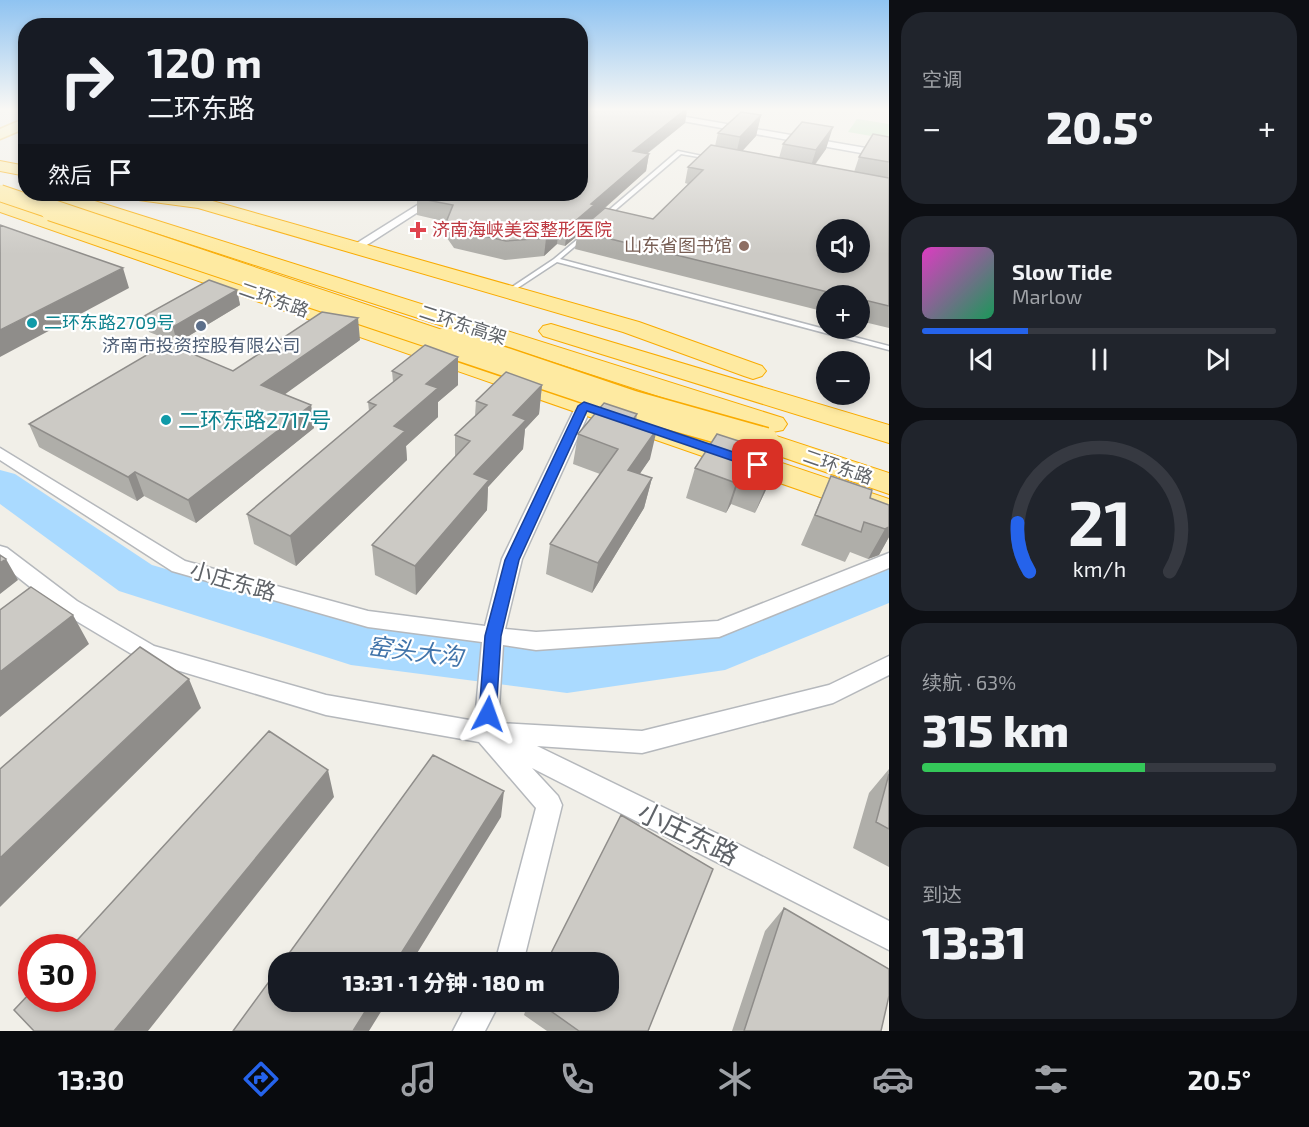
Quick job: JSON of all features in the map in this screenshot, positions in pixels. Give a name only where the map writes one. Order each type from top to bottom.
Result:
[{"type":"highway","points":[[0,164],[18,165]]},
{"type":"highway","points":[[0,164],[18,169]]},
{"type":"highway","points":[[0,173],[18,176]]},
{"type":"highway","points":[[1,199],[18,194]]},
{"type":"highway","name":"二环东路","points":[[1,199],[584,406],[889,510]]},
{"type":"highway","name":"二环东路","points":[[1,199],[633,405],[877,472]]},
{"type":"highway","name":"二环东高架","points":[[76,201],[877,472]]},
{"type":"highway","name":"二环东高架","points":[[124,201],[889,434]]},
{"type":"highway","points":[[150,201],[724,375],[816,394]]},
{"type":"highway","points":[[174,201],[677,355],[816,393]]},
{"type":"highway","points":[[190,201],[631,327],[816,393]]},
{"type":"highway","points":[[855,405],[889,415]]},
{"type":"street","points":[[355,248],[430,201]]},
{"type":"street","points":[[512,952],[549,805],[486,733],[493,636],[512,560],[584,406]]},
{"type":"street","name":"小庄东路","points":[[0,453],[179,566],[368,620],[493,636],[536,641],[720,629],[889,560]]},
{"type":"street","points":[[0,553],[70,607],[148,653],[326,705],[486,733],[642,742],[833,693],[889,665]]},
{"type":"street","name":"小庄东路","points":[[486,733],[713,845],[889,936]]},
{"type":"lane","points":[[599,222],[674,157]]},
{"type":"lane","points":[[708,157],[713,158]]},
{"type":"lane","points":[[508,292],[556,260],[590,230]]},
{"type":"lane","points":[[556,260],[889,348]]},
{"type":"lane","points":[[877,472],[889,492]]},
{"type":"building","points":[[588,157],[645,157],[567,228],[559,226],[546,238],[506,241],[454,229],[447,220],[453,205],[432,201],[588,201]]},
{"type":"building","name":"山东省图书馆","points":[[698,157],[776,157],[889,178],[889,306],[870,301],[870,285],[816,285],[816,289],[578,231],[605,208],[653,219],[703,170],[688,167]]},
{"type":"building","points":[[860,157],[889,157],[889,162]]},
{"type":"building","name":"二环东路2709号","points":[[0,225],[123,268],[0,330]]},
{"type":"building","points":[[209,280],[237,290],[173,327],[144,316]]},
{"type":"building","points":[[322,312],[358,318],[261,385],[311,405],[188,500],[135,472],[128,477],[29,424],[167,343],[233,371]]},
{"type":"building","points":[[425,345],[458,357],[426,384],[438,388],[394,426],[405,431],[290,536],[247,514],[376,405],[368,402],[402,375],[392,371]]},
{"type":"building","points":[[506,372],[542,385],[513,415],[526,420],[474,474],[489,480],[415,566],[372,545],[470,441],[455,435],[487,405],[476,401]]},
{"type":"building","points":[[604,403],[637,414],[632,421],[657,429],[628,470],[652,478],[598,563],[550,544],[618,449],[578,434]]},
{"type":"building","points":[[717,434],[754,446],[750,453],[777,463],[767,483],[741,474],[736,483],[695,468]]},
{"type":"building","points":[[831,476],[872,490],[870,498],[889,505],[889,527],[885,529],[864,522],[861,532],[815,515]]},
{"type":"building","points":[[0,555],[6,559],[0,563]]},
{"type":"building","points":[[31,587],[73,615],[0,672],[0,610]]},
{"type":"building","points":[[140,647],[189,679],[0,858],[0,769]]},
{"type":"building","points":[[269,731],[328,770],[114,1031],[34,1031],[14,1010],[18,1006],[18,1012],[96,1012],[96,934],[83,934]]},
{"type":"building","points":[[433,755],[504,791],[402,952],[290,952]]},
{"type":"building","points":[[889,774],[889,829],[876,822]]},
{"type":"building","points":[[621,815],[713,869],[648,1031],[579,1031],[552,1012],[619,1012],[619,952],[552,952]]},
{"type":"building","points":[[784,908],[889,969],[889,996],[881,1031],[744,1031]]},
{"type":"building","points":[[268,983],[268,1012],[365,1012],[353,1031],[233,1031]]},
{"type":"waterway","name":"窑头大沟","points":[[0,484],[136,578],[351,644],[567,671],[725,649],[889,583]]},
{"type":"place","name":"济南海峡美容整形医院","points":[[418,230]]},
{"type":"place","name":"山东省图书馆","points":[[744,246]]},
{"type":"place","name":"二环东路2709号","points":[[32,323]]},
{"type":"place","name":"济南市投资控股有限公司","points":[[201,326]]},
{"type":"place","name":"二环东路2717号","points":[[166,420]]},
{"type":"route","points":[[488,714],[493,636],[512,560],[584,406],[758,465]]}]
